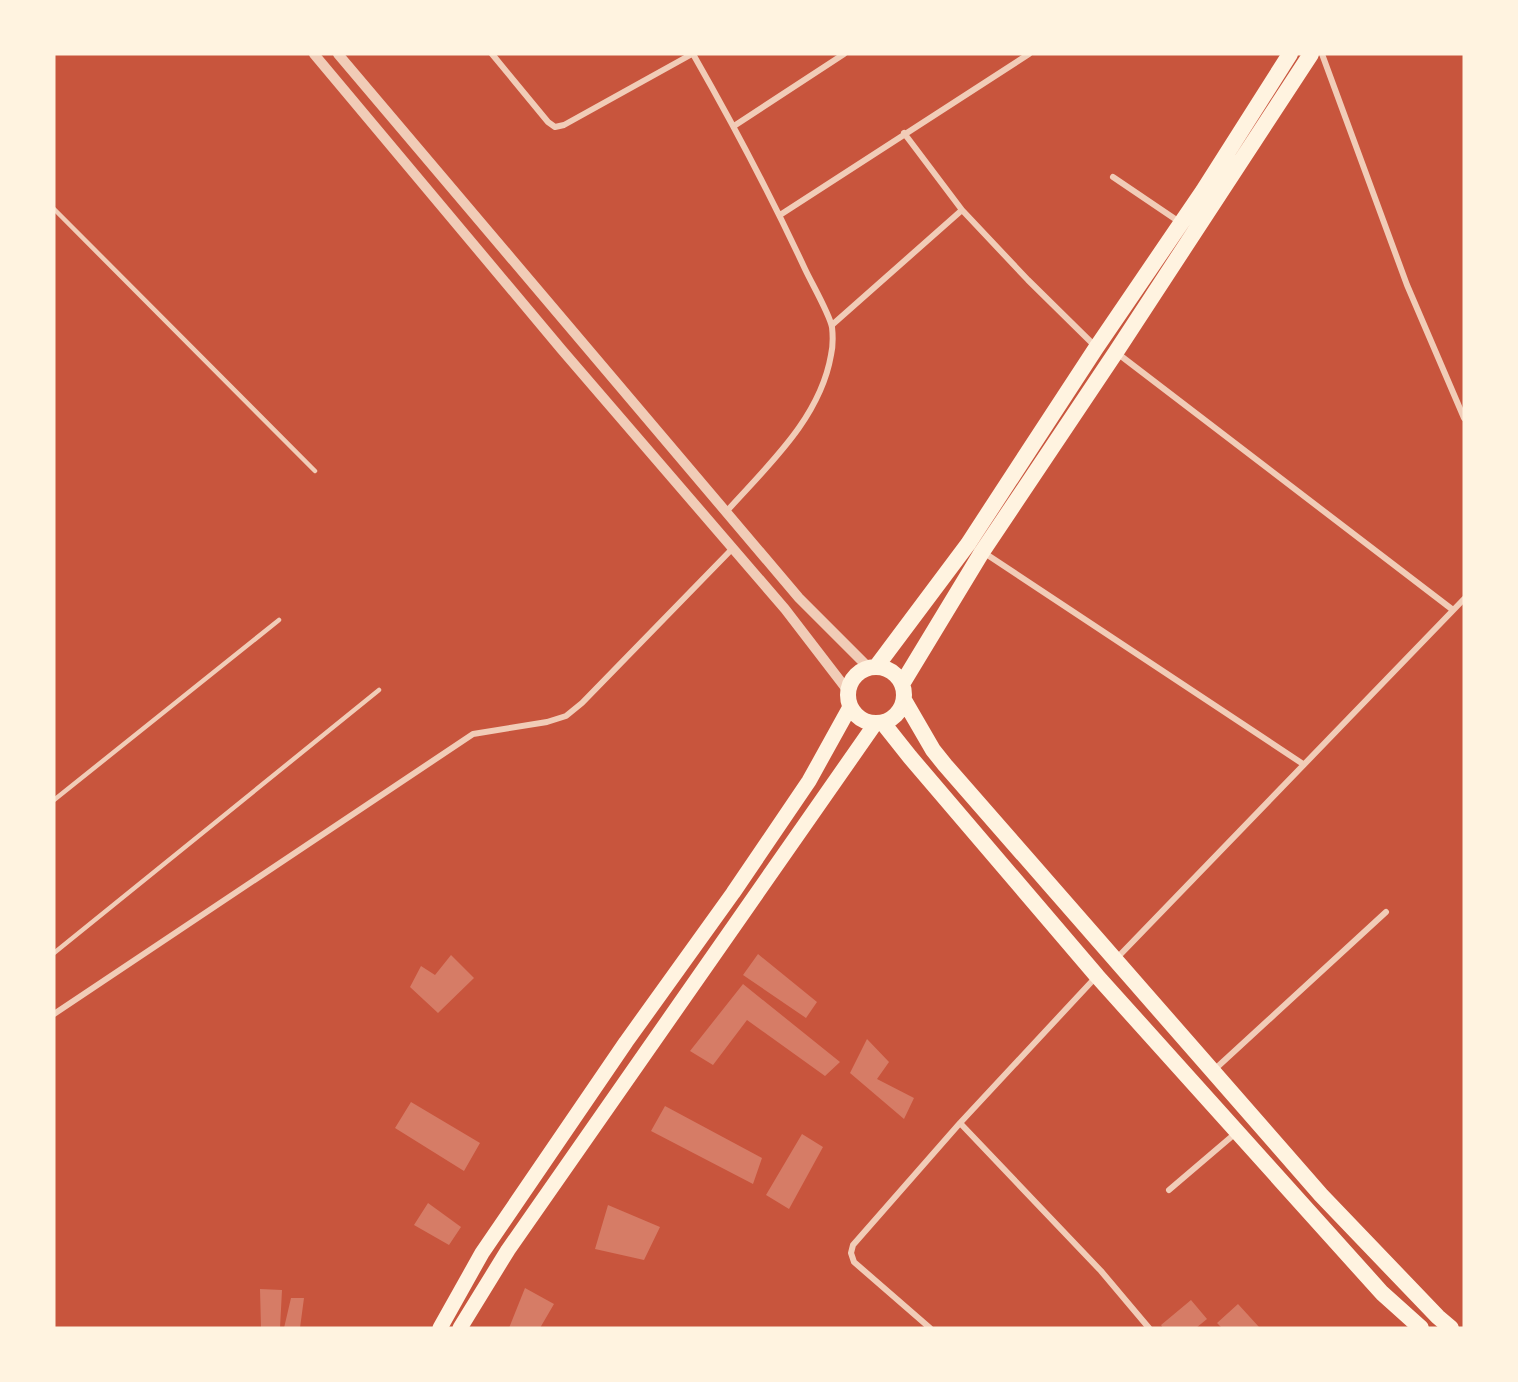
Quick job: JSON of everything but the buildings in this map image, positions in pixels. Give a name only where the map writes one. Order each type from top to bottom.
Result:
[{"type":"highway","points":[[1290,54],[968,544],[872,668],[855,676],[849,699],[860,719],[879,723],[910,757],[1097,976],[1382,1293],[1421,1328]]},
{"type":"highway","points":[[879,723],[897,714],[903,692],[982,552],[1311,54]]},
{"type":"highway","points":[[872,668],[892,672],[933,750],[945,765],[1321,1195],[1451,1328]]},
{"type":"main road","points":[[440,1328],[482,1253],[626,1042],[733,893],[808,781],[849,699]]},
{"type":"main road","points":[[460,1328],[508,1250],[879,723]]},
{"type":"street","points":[[314,54],[562,350],[785,609],[849,699]]},
{"type":"street","points":[[338,54],[799,598],[872,668]]},
{"type":"street","points":[[492,54],[548,122],[555,127],[564,125],[692,54],[734,126],[780,215],[832,325],[830,362],[821,389],[806,417],[789,441],[726,512]]},
{"type":"street","points":[[734,126],[844,54]]},
{"type":"street","points":[[780,215],[1029,54]]},
{"type":"street","points":[[1322,54],[1407,285],[1464,418]]},
{"type":"street","points":[[904,134],[962,210],[1096,348]]},
{"type":"street","points":[[1113,177],[1181,223]]},
{"type":"street","points":[[832,325],[962,210]]},
{"type":"street","points":[[1116,352],[1453,610]]},
{"type":"street","points":[[54,1014],[473,734],[547,722],[566,716],[582,703],[733,548]]},
{"type":"street","points":[[982,552],[1303,764]]},
{"type":"street","points":[[1115,960],[1464,599]]},
{"type":"street","points":[[1213,1071],[1386,912]]},
{"type":"street","points":[[930,1328],[854,1262],[851,1257],[853,1245],[960,1123],[1097,976]]},
{"type":"street","points":[[960,1123],[1101,1271],[1149,1328]]},
{"type":"street","points":[[1169,1190],[1237,1131]]},
{"type":"lane","points":[[54,209],[315,471]]},
{"type":"lane","points":[[54,800],[279,620]]},
{"type":"lane","points":[[54,953],[379,690]]}]
